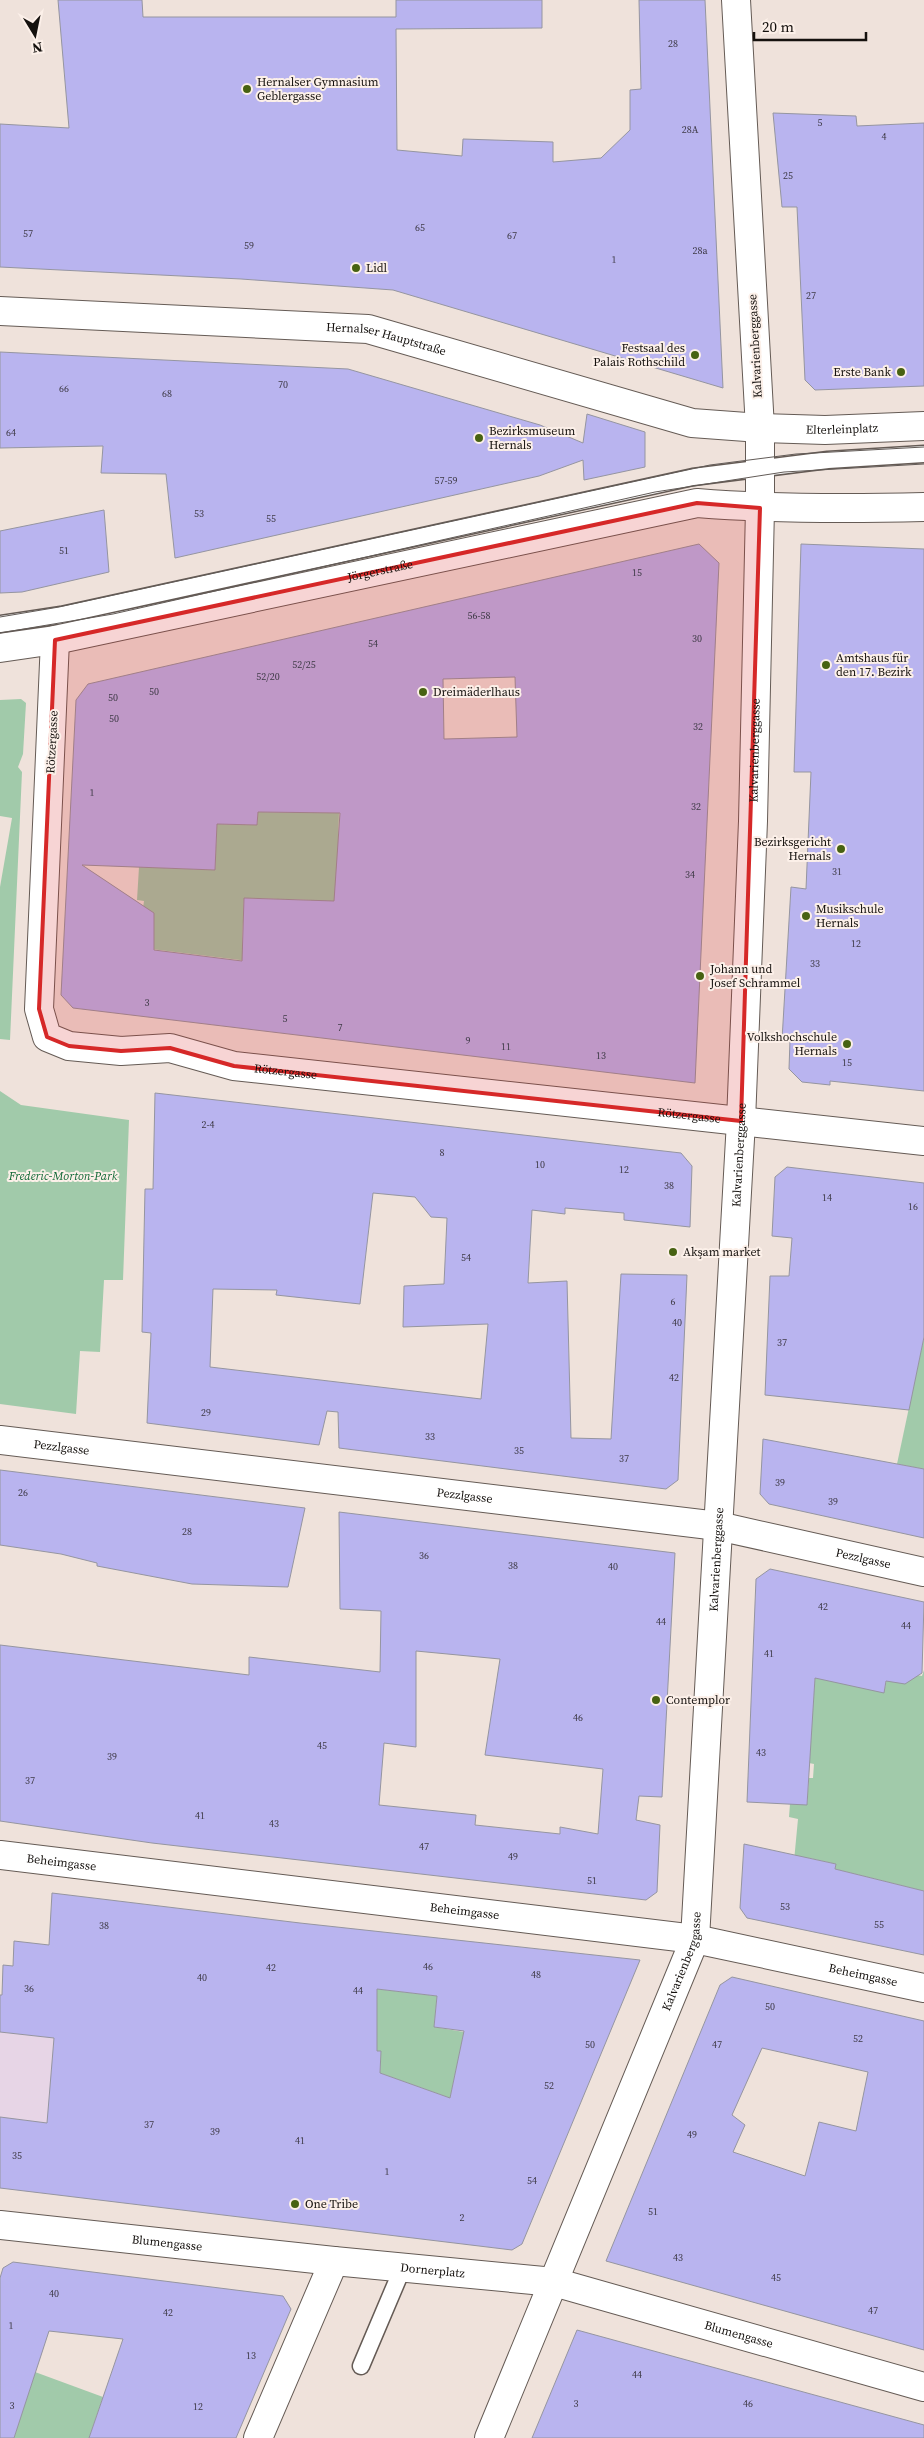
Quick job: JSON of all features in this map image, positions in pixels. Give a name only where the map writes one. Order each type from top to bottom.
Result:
[{"type":"street","name":"Kalvarienberggasse","points":[[554,2282],[695,1939],[741,1120],[753,821],[760,508],[760,428],[736,0]]},
{"type":"street","name":"Hernalser Hauptstraße","points":[[0,310],[368,329],[692,422],[760,428]]},
{"type":"street","name":"Elterleinplatz","points":[[760,428],[825,430],[924,426]]},
{"type":"street","name":"Jörgerstraße","points":[[0,648],[55,640],[696,503],[760,508]]},
{"type":"street","points":[[760,508],[924,507]]},
{"type":"street","name":"Rötzergasse","points":[[55,640],[39,1009],[47,1037],[70,1046],[121,1051],[170,1048],[234,1066],[924,1141]]},
{"type":"street","name":"Pezzlgasse","points":[[0,1440],[718,1526],[924,1572]]},
{"type":"street","name":"Beheimgasse","points":[[0,1855],[695,1939],[924,1988]]},
{"type":"street","name":"Blumengasse","points":[[0,2225],[334,2261]]},
{"type":"street","points":[[258,2438],[334,2261]]},
{"type":"street","name":"Dornerplatz","points":[[334,2261],[554,2282]]},
{"type":"street","points":[[489,2438],[554,2282]]},
{"type":"street","name":"Blumengasse","points":[[554,2282],[924,2387]]},
{"type":"lane","points":[[0,624],[61,615],[693,477],[828,460],[924,454]]},
{"type":"lane","points":[[361,2366],[403,2267]]},
{"type":"highlighted area","points":[[697,503],[760,508],[741,1121],[234,1066],[170,1048],[121,1051],[69,1046],[47,1037],[39,1009],[55,640]]},
{"type":"shaded area","points":[[0,2032],[54,2038],[169,2208],[0,2188]]},
{"type":"green space","points":[[21,699],[26,703],[23,754],[18,767],[22,772],[10,1040],[0,1039],[0,887],[12,818],[0,816],[0,700]]},
{"type":"green space","points":[[258,812],[339,813],[334,971],[311,900],[244,898],[242,946],[265,949],[264,963],[143,948],[148,934],[154,928],[154,913],[143,908],[144,901],[137,900],[139,867],[215,870],[217,824],[257,825]]},
{"type":"green space","name":"Frederic-Morton-Park","points":[[0,1091],[21,1105],[129,1120],[123,1280],[104,1280],[100,1352],[80,1351],[76,1414],[0,1404]]},
{"type":"green space","points":[[924,1337],[924,1469],[897,1464]]},
{"type":"green space","points":[[889,1670],[922,1676],[924,1670],[924,1891],[835,1869],[836,1864],[809,1858],[808,1863],[794,1861],[798,1819],[789,1817],[790,1804],[807,1804],[809,1778],[813,1778],[814,1764],[809,1763],[815,1677],[884,1692]]},
{"type":"green space","points":[[377,1989],[437,1996],[434,2027],[464,2032],[450,2098],[380,2073],[381,2052],[377,2051]]},
{"type":"green space","points":[[35,2372],[103,2397],[89,2438],[14,2438]]},
{"type":"building","points":[[58,0],[142,0],[143,17],[396,17],[396,0],[542,0],[542,28],[396,29],[397,150],[462,156],[463,139],[553,142],[553,162],[601,158],[630,130],[630,90],[641,89],[639,0],[705,0],[723,388],[393,290],[241,279],[0,267],[0,124],[69,128]]},
{"type":"building","points":[[773,113],[856,116],[857,126],[924,123],[924,386],[815,390],[805,380],[797,207],[782,207]]},
{"type":"building","points":[[0,352],[348,369],[540,425],[583,443],[587,414],[645,432],[645,467],[584,480],[583,460],[539,476],[175,558],[166,474],[101,473],[103,446],[0,448]]},
{"type":"building","points":[[104,510],[109,572],[22,592],[0,593],[0,531]]},
{"type":"building","points":[[699,544],[719,563],[695,1083],[73,1008],[61,995],[76,700],[88,684]],"holes":[[[515,677],[517,737],[444,739],[443,679]],[[258,812],[340,813],[334,901],[244,898],[242,961],[154,950],[154,913],[82,865],[215,870],[217,824],[257,825]]]},
{"type":"building","points":[[801,544],[924,549],[924,1091],[830,1081],[830,1085],[802,1082],[789,1069],[790,1040],[782,1040],[791,887],[806,889],[811,772],[794,772]]},
{"type":"building","points":[[155,1093],[681,1153],[692,1166],[690,1227],[624,1220],[624,1213],[565,1208],[565,1214],[532,1210],[528,1283],[567,1281],[571,1438],[611,1439],[621,1274],[687,1275],[678,1480],[666,1489],[339,1448],[338,1412],[327,1411],[319,1445],[147,1423],[151,1333],[142,1332],[145,1189],[153,1189]],"holes":[[[373,1193],[415,1197],[431,1217],[447,1218],[444,1284],[404,1286],[403,1327],[488,1324],[481,1399],[210,1367],[213,1289],[277,1290],[276,1295],[360,1304]]]},
{"type":"building","points":[[787,1167],[924,1183],[924,1337],[909,1410],[765,1395],[770,1276],[789,1276],[792,1238],[772,1236],[775,1177]]},
{"type":"building","points":[[763,1439],[924,1469],[924,1538],[769,1504],[760,1494]]},
{"type":"building","points":[[0,1470],[305,1508],[288,1587],[192,1584],[97,1566],[97,1563],[61,1554],[0,1545]]},
{"type":"building","points":[[339,1512],[675,1553],[662,1797],[639,1796],[636,1820],[660,1825],[657,1892],[646,1900],[152,1843],[0,1821],[0,1645],[249,1675],[249,1657],[380,1672],[381,1611],[340,1609]],"holes":[[[416,1651],[500,1659],[485,1755],[603,1769],[598,1834],[560,1827],[560,1834],[475,1825],[476,1815],[379,1805],[384,1743],[416,1747]]]},
{"type":"building","points":[[770,1569],[924,1602],[922,1673],[905,1684],[886,1681],[884,1693],[815,1678],[807,1805],[747,1802],[756,1579]]},
{"type":"building","points":[[744,1844],[836,1864],[835,1869],[924,1891],[924,1955],[747,1918],[740,1908]]},
{"type":"building","points":[[52,1893],[300,1923],[640,1960],[522,2244],[512,2250],[0,2188],[0,2117],[47,2123],[54,2038],[0,2032],[0,1995],[2,1995],[3,1965],[13,1966],[14,1941],[49,1945]],"holes":[[[377,1989],[437,1996],[434,2027],[464,2031],[450,2098],[380,2073],[381,2051],[377,2051]]]},
{"type":"building","points":[[732,1977],[924,2021],[924,2350],[606,2261],[720,1985]],"holes":[[[762,2048],[868,2072],[856,2131],[819,2122],[805,2176],[733,2152],[745,2125],[732,2115]]]},
{"type":"building","points":[[13,2262],[283,2296],[291,2309],[236,2438],[89,2438],[123,2339],[49,2331],[14,2438],[0,2438],[0,2278],[3,2268]]},
{"type":"building","points":[[577,2330],[924,2425],[924,2438],[532,2438]]},
{"type":"tram line","points":[[0,617],[59,607],[710,465],[796,454],[924,447]]},
{"type":"tram line","points":[[0,633],[113,614],[655,492],[784,472],[924,464]]},
{"type":"place","name":"Hernalser Gymnasium Geblergasse","points":[[247,89]]},
{"type":"place","name":"Lidl","points":[[356,268]]},
{"type":"place","name":"Festsaal des Palais Rothschild","points":[[695,355]]},
{"type":"place","name":"Erste Bank","points":[[901,372]]},
{"type":"place","name":"Bezirksmuseum Hernals","points":[[479,438]]},
{"type":"place","name":"Amtshaus für den 17. Bezirk","points":[[826,665]]},
{"type":"place","name":"Dreimäderlhaus","points":[[423,692]]},
{"type":"place","name":"Bezirksgericht Hernals","points":[[841,849]]},
{"type":"place","name":"Musikschule Hernals","points":[[806,916]]},
{"type":"place","name":"Johann und Josef Schrammel","points":[[700,976]]},
{"type":"place","name":"Volkshochschule Hernals","points":[[847,1044]]},
{"type":"place","name":"Akşam market","points":[[673,1252]]},
{"type":"place","name":"Contemplor","points":[[656,1700]]},
{"type":"place","name":"One Tribe","points":[[295,2204]]}]
